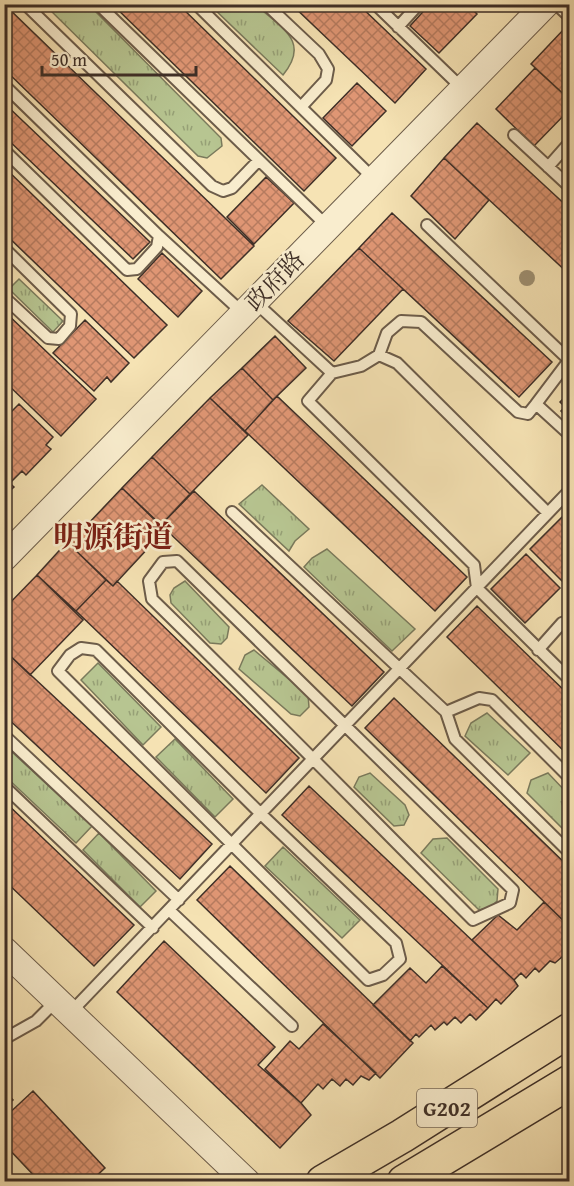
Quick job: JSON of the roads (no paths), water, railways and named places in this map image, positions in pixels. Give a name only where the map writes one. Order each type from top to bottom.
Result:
[{"type":"highway","name":"G202","points":[[323,1182],[402,1136],[570,1030]]},
{"type":"highway","name":"G202","points":[[404,1182],[570,1082]]},
{"type":"street","name":"政府路","points":[[4,558],[546,4]]},
{"type":"street","points":[[4,950],[247,1182]]},
{"type":"lane","points":[[25,4],[212,186],[223,191],[232,188],[258,161]]},
{"type":"lane","points":[[98,4],[328,227]]},
{"type":"lane","points":[[196,4],[374,179]]},
{"type":"lane","points":[[266,4],[319,54],[328,69],[326,80],[301,107]]},
{"type":"lane","points":[[375,4],[463,89]]},
{"type":"lane","points":[[398,27],[419,4]]},
{"type":"lane","points":[[556,4],[570,17]]},
{"type":"lane","points":[[4,85],[159,236],[332,373]]},
{"type":"lane","points":[[514,135],[570,187]]},
{"type":"lane","points":[[548,167],[570,142]]},
{"type":"lane","points":[[4,150],[127,270],[137,269],[157,247],[159,236]]},
{"type":"lane","points":[[427,225],[569,359],[528,414],[518,412],[421,322],[401,321],[387,333],[380,355],[361,366],[332,373],[308,401],[474,565],[477,588],[570,680]]},
{"type":"lane","points":[[4,248],[62,302],[71,314],[70,326],[59,339],[48,338],[4,297]]},
{"type":"lane","points":[[380,355],[397,363],[548,513]]},
{"type":"lane","points":[[536,404],[570,435]]},
{"type":"lane","points":[[4,1039],[64,1006],[153,928],[570,490]]},
{"type":"lane","points":[[232,512],[446,712],[455,739],[567,850],[570,849]]},
{"type":"lane","points":[[177,561],[347,725],[513,890],[510,903],[473,920],[313,761],[283,726],[152,599],[149,581],[163,562],[177,561]]},
{"type":"lane","points":[[538,650],[562,623],[570,620]]},
{"type":"lane","points":[[81,648],[96,650],[262,815],[396,943],[400,959],[383,975],[368,980],[232,846],[58,672],[70,655],[81,648]]},
{"type":"lane","points":[[446,712],[478,698],[492,700],[570,778]]},
{"type":"lane","points":[[4,739],[7,738],[179,900]]},
{"type":"lane","points":[[4,786],[153,928]]},
{"type":"lane","points":[[169,910],[292,1026]]},
{"type":"district","name":"明源街道","points":[[113,537]]}]
